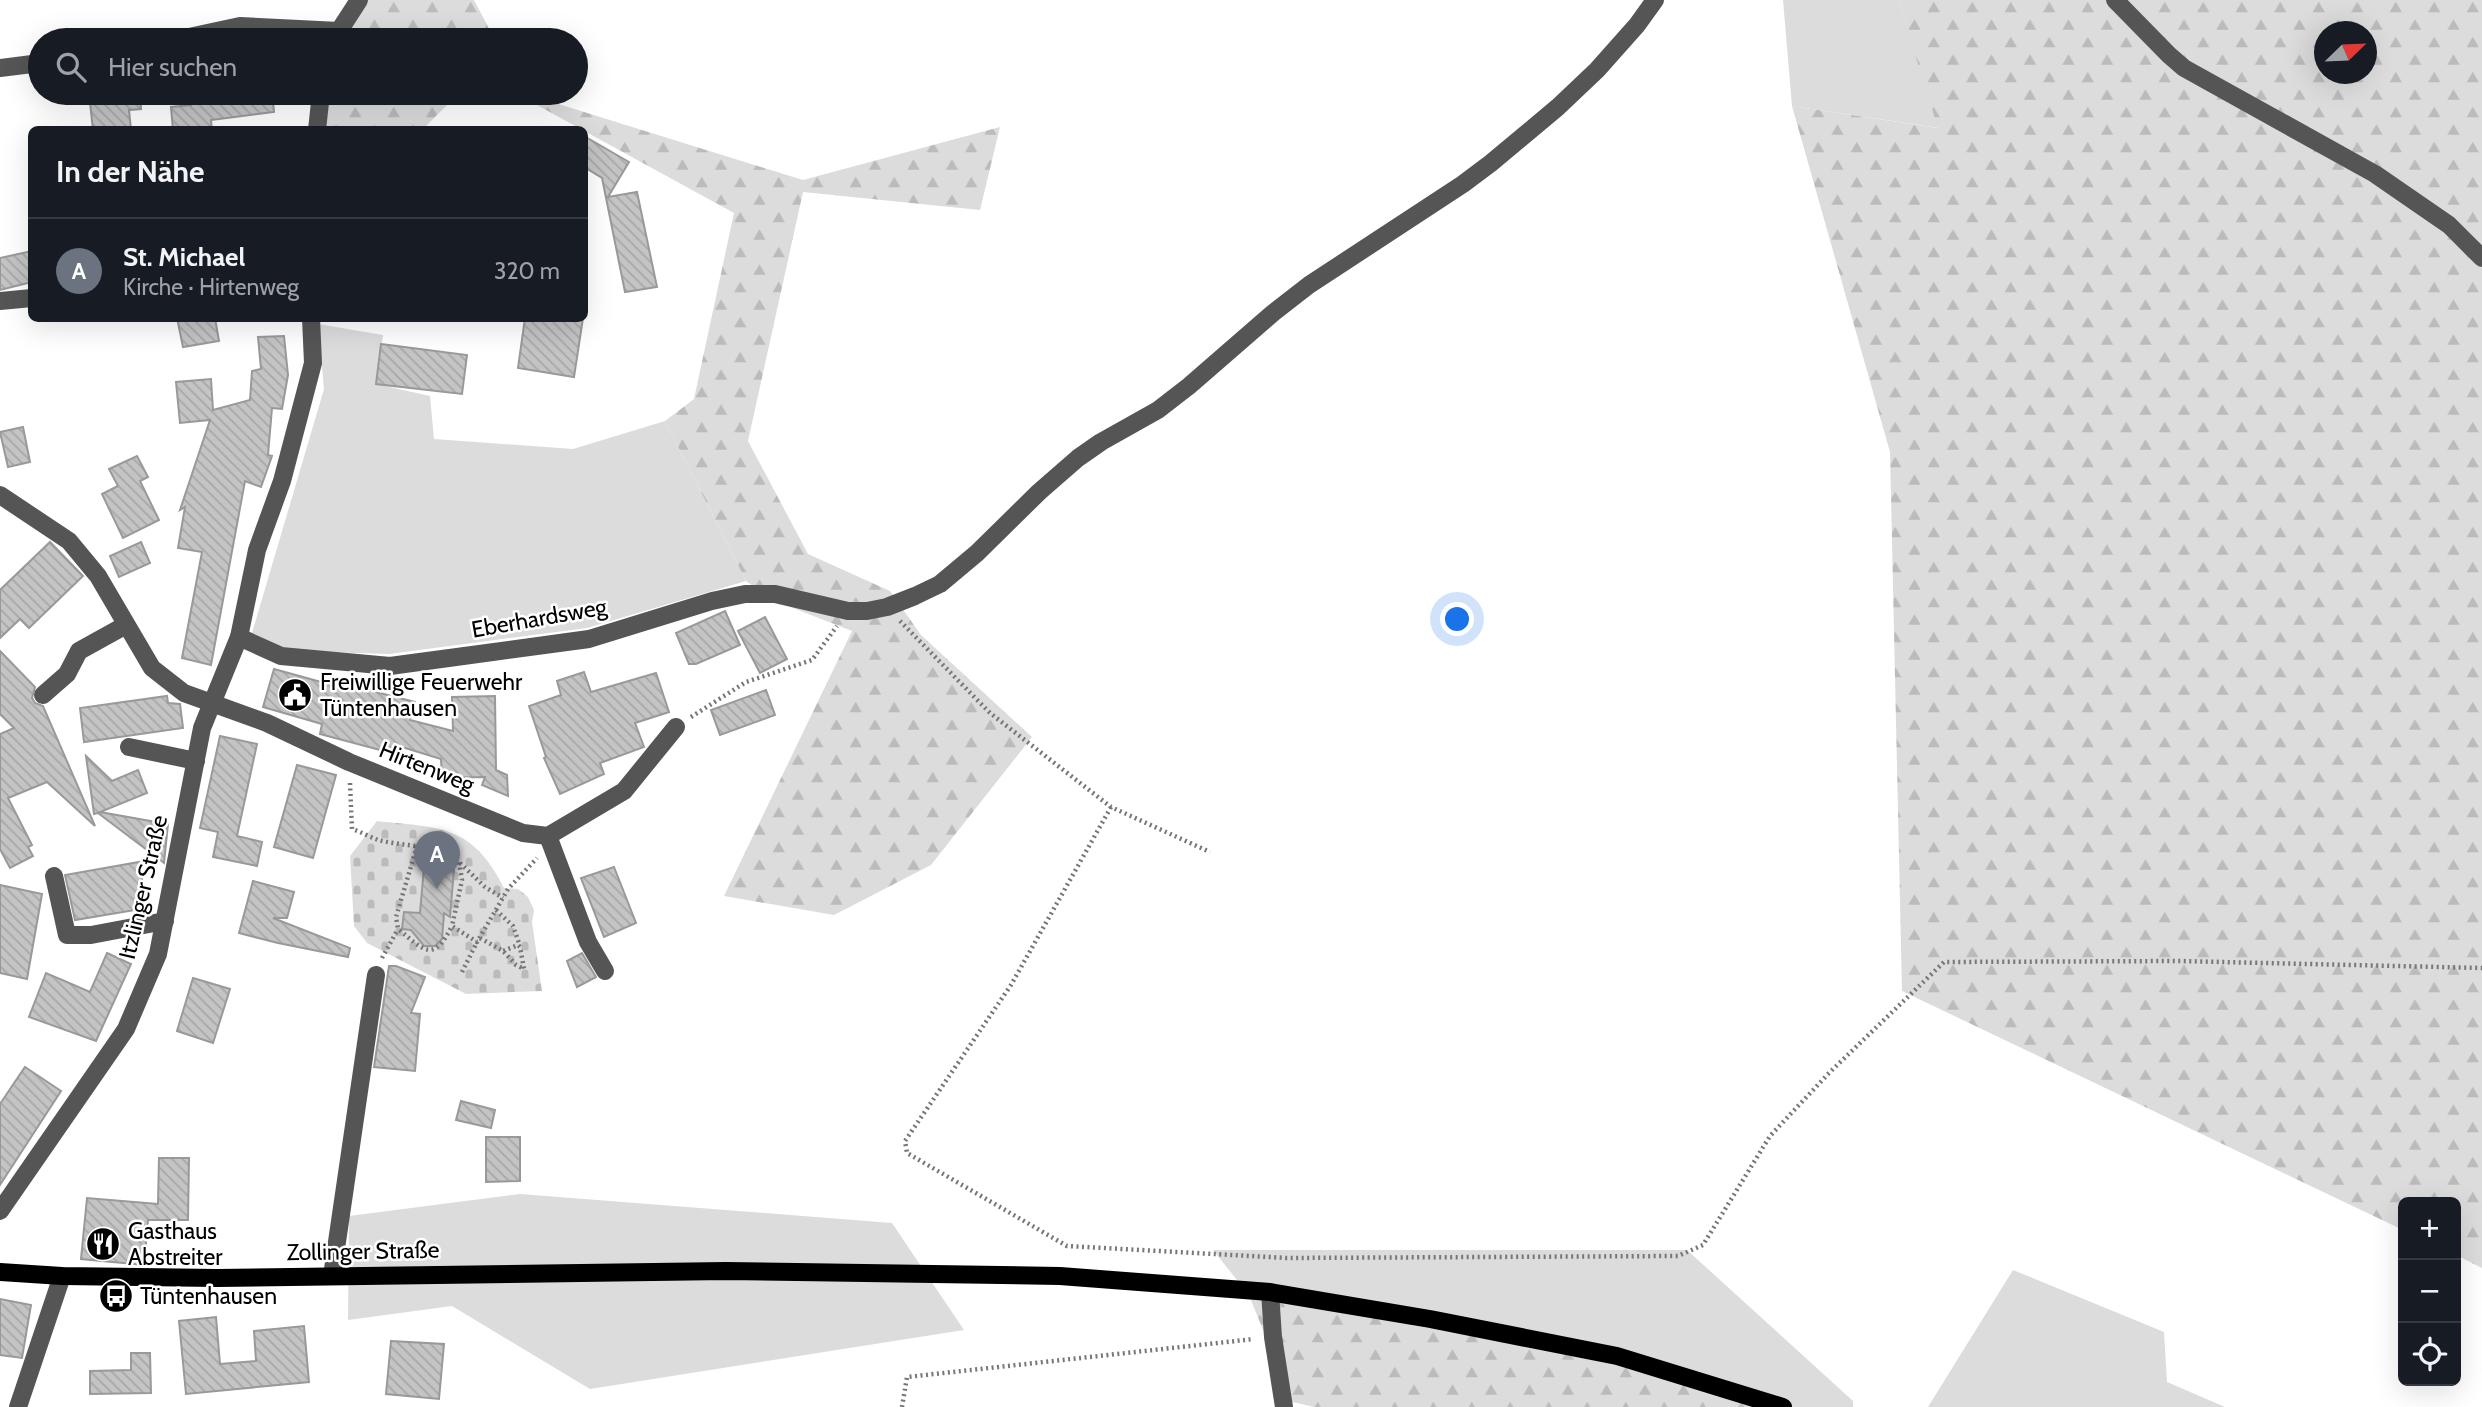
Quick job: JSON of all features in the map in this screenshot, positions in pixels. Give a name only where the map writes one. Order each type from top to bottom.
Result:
[{"type":"main road","name":"Zollinger Straße","points":[[0,1272],[62,1276],[204,1278],[726,1271],[1060,1276],[1270,1292],[1430,1319],[1617,1356],[1783,1407]]},
{"type":"street","points":[[342,28],[359,0]]},
{"type":"street","name":"Eberhardsweg","points":[[239,637],[281,656],[390,666],[589,639],[712,601],[745,594],[775,594],[848,611],[867,611],[887,607],[940,584],[977,554],[1039,492],[1078,458],[1158,410],[1300,292],[1491,163],[1597,70],[1655,0]]},
{"type":"street","points":[[2115,0],[2184,68],[2375,174],[2449,225],[2482,258]]},
{"type":"street","points":[[231,28],[259,28]]},
{"type":"street","points":[[0,68],[28,64]]},
{"type":"street","points":[[317,126],[320,105]]},
{"type":"street","points":[[0,301],[28,298]]},
{"type":"street","name":"Itzlinger Straße","points":[[0,1211],[126,1029],[158,954],[202,728],[239,637],[257,551],[282,481],[313,363],[312,322]]},
{"type":"street","points":[[0,495],[69,541],[98,576],[152,668],[184,693],[212,702]]},
{"type":"street","points":[[43,695],[66,674],[79,651],[126,625]]},
{"type":"street","name":"Hirtenweg","points":[[212,702],[267,723],[349,762],[523,833],[548,836]]},
{"type":"street","points":[[605,971],[588,942],[548,836],[624,791],[676,727]]},
{"type":"street","points":[[129,747],[196,761]]},
{"type":"street","points":[[54,876],[67,935],[91,935],[164,921]]},
{"type":"street","points":[[332,1276],[376,975]]},
{"type":"street","points":[[18,1407],[62,1276]]},
{"type":"street","points":[[1270,1292],[1273,1337],[1284,1407]]},
{"type":"path","points":[[887,607],[989,713],[1111,807],[1210,852]]},
{"type":"path","points":[[676,727],[746,682],[811,660],[848,611]]},
{"type":"path","points":[[349,762],[352,829],[377,839],[453,856],[485,887],[503,898]]},
{"type":"path","points":[[1111,807],[1012,985],[905,1141],[907,1153],[1067,1246],[1287,1258],[1678,1256],[1703,1245],[1770,1136],[1829,1073],[1944,962],[2179,961],[2482,968]]},
{"type":"path","points":[[376,975],[384,951],[398,929],[396,917],[417,846]]},
{"type":"path","points":[[462,972],[508,889],[539,856]]},
{"type":"path","points":[[398,929],[426,950],[435,950],[442,945],[452,926],[462,880],[459,862]]},
{"type":"path","points":[[452,926],[503,951],[516,965],[524,969],[513,926],[496,910]]},
{"type":"path","points":[[503,951],[517,945],[520,947]]},
{"type":"path","points":[[902,1407],[907,1377],[1273,1337]]},
{"type":"green space","points":[[359,0],[474,0],[489,28],[342,28]]},
{"type":"green space","points":[[1783,0],[1898,0],[1939,128],[1792,106]]},
{"type":"green space","points":[[1898,0],[2482,0],[2482,1268],[2461,1258],[2461,1197],[2398,1197],[2398,1228],[1902,991],[1890,452],[1792,106],[1938,128]]},
{"type":"green space","points":[[314,105],[447,105],[426,126],[312,126]]},
{"type":"green space","points":[[537,105],[562,105],[803,180],[1000,127],[980,210],[803,192],[748,441],[808,554],[890,591],[921,635],[1032,737],[931,865],[834,915],[724,896],[852,631],[775,601],[746,581],[665,421],[694,399],[734,213],[588,133],[588,126],[575,126]]},
{"type":"green space","points":[[318,324],[383,335],[376,384],[430,396],[434,439],[573,449],[665,421],[746,581],[587,628],[389,654],[288,651],[252,633],[324,389]]},
{"type":"green space","points":[[377,821],[419,825],[452,833],[480,852],[504,888],[518,889],[528,897],[534,910],[532,922],[542,991],[466,994],[367,943],[354,926],[350,856]]},
{"type":"green space","points":[[520,1194],[892,1223],[964,1330],[590,1389],[452,1306],[348,1320],[349,1216]]},
{"type":"green space","points":[[1213,1250],[1687,1250],[1853,1401],[1853,1407],[1769,1407],[1614,1362],[1249,1295]]},
{"type":"green space","points":[[2013,1270],[2164,1332],[2167,1382],[2225,1407],[1928,1407]]},
{"type":"green space","points":[[1249,1295],[1614,1362],[1769,1407],[1314,1407],[1284,1400],[1277,1365]]},
{"type":"building","points":[[90,105],[141,105],[141,109],[129,110],[131,126],[93,126]]},
{"type":"building","points":[[273,105],[274,112],[211,120],[212,126],[173,126],[171,107]]},
{"type":"building","points":[[588,138],[629,162],[608,197],[637,192],[657,287],[625,292],[602,178],[588,169]]},
{"type":"building","points":[[28,252],[28,283],[0,290],[0,258]]},
{"type":"building","points":[[178,322],[216,322],[219,341],[183,347]]},
{"type":"building","points":[[524,322],[582,322],[574,377],[518,368]]},
{"type":"building","points":[[284,336],[288,375],[282,409],[272,408],[268,455],[272,456],[261,487],[245,481],[211,665],[182,658],[202,552],[178,548],[185,507],[180,510],[210,420],[180,423],[176,382],[211,379],[213,410],[250,400],[252,371],[261,369],[258,337]]},
{"type":"building","points":[[381,344],[467,355],[462,394],[376,384]]},
{"type":"building","points":[[23,427],[30,462],[8,467],[0,432]]},
{"type":"building","points":[[137,456],[148,477],[140,481],[159,520],[123,538],[102,494],[118,486],[109,469]]},
{"type":"building","points":[[50,542],[83,576],[29,628],[20,619],[0,638],[0,590]]},
{"type":"building","points":[[141,542],[150,563],[119,577],[110,556]]},
{"type":"building","points":[[725,611],[740,645],[696,664],[689,664],[676,633]]},
{"type":"building","points":[[765,617],[787,659],[760,673],[738,631]]},
{"type":"building","points":[[0,651],[35,687],[32,698],[35,703],[43,706],[95,826],[47,782],[8,798],[32,845],[28,847],[33,856],[10,868],[0,849],[0,734],[14,728],[0,714]]},
{"type":"building","points":[[274,669],[332,685],[333,681],[415,702],[410,720],[453,731],[452,697],[495,696],[496,770],[507,775],[508,796],[482,785],[485,777],[442,778],[441,759],[402,747],[399,755],[320,734],[322,724],[263,707]]},
{"type":"building","points":[[584,672],[591,692],[656,673],[669,712],[635,723],[644,747],[600,763],[604,774],[560,794],[544,758],[546,757],[529,706],[561,695],[557,681]]},
{"type":"building","points":[[766,690],[775,715],[720,735],[711,710]]},
{"type":"building","points":[[167,696],[168,703],[180,704],[183,728],[84,742],[80,708]]},
{"type":"building","points":[[220,736],[257,744],[237,836],[262,842],[257,866],[213,857],[218,832],[200,828]]},
{"type":"building","points":[[86,756],[112,781],[138,770],[147,793],[100,812],[168,824],[164,863],[98,813],[94,814]]},
{"type":"building","points":[[297,765],[336,775],[313,858],[274,847]]},
{"type":"building","points":[[139,862],[147,908],[75,920],[65,875]]},
{"type":"building","points":[[424,867],[454,869],[450,917],[444,913],[442,939],[435,946],[424,946],[411,930],[402,929],[404,912],[420,913]]},
{"type":"building","points":[[614,867],[636,923],[604,937],[581,878]]},
{"type":"building","points":[[253,881],[294,892],[287,918],[273,918],[350,948],[348,957],[239,933]]},
{"type":"building","points":[[0,885],[42,894],[27,979],[0,973]]},
{"type":"building","points":[[107,953],[131,964],[96,1041],[29,1017],[46,973],[90,992]]},
{"type":"building","points":[[582,953],[596,977],[577,987],[567,961]]},
{"type":"building","points":[[389,966],[425,977],[411,1013],[420,1014],[415,1071],[374,1067]]},
{"type":"building","points":[[193,978],[230,989],[213,1043],[177,1031]]},
{"type":"building","points":[[25,1067],[61,1091],[0,1185],[0,1104]]},
{"type":"building","points":[[461,1101],[495,1110],[491,1128],[456,1120]]},
{"type":"building","points":[[486,1137],[520,1137],[520,1181],[486,1182]]},
{"type":"building","points":[[159,1158],[189,1158],[188,1220],[148,1220],[144,1265],[81,1259],[87,1198],[158,1204]]},
{"type":"building","points":[[0,1299],[31,1305],[22,1358],[0,1355]]},
{"type":"building","points":[[216,1317],[220,1364],[256,1361],[254,1331],[304,1326],[309,1382],[186,1394],[179,1321]]},
{"type":"building","points":[[391,1341],[444,1344],[439,1399],[386,1394]]},
{"type":"building","points":[[131,1353],[150,1353],[151,1393],[90,1394],[90,1371],[131,1370]]},
{"type":"place","name":"Freiwillige Feuerwehr Tüntenhausen","points":[[295,695]]},
{"type":"place","name":"St. Michael","points":[[437,889]]},
{"type":"place","name":"Gasthaus Abstreiter","points":[[103,1244]]},
{"type":"place","name":"Tüntenhausen","points":[[116,1296]]}]
